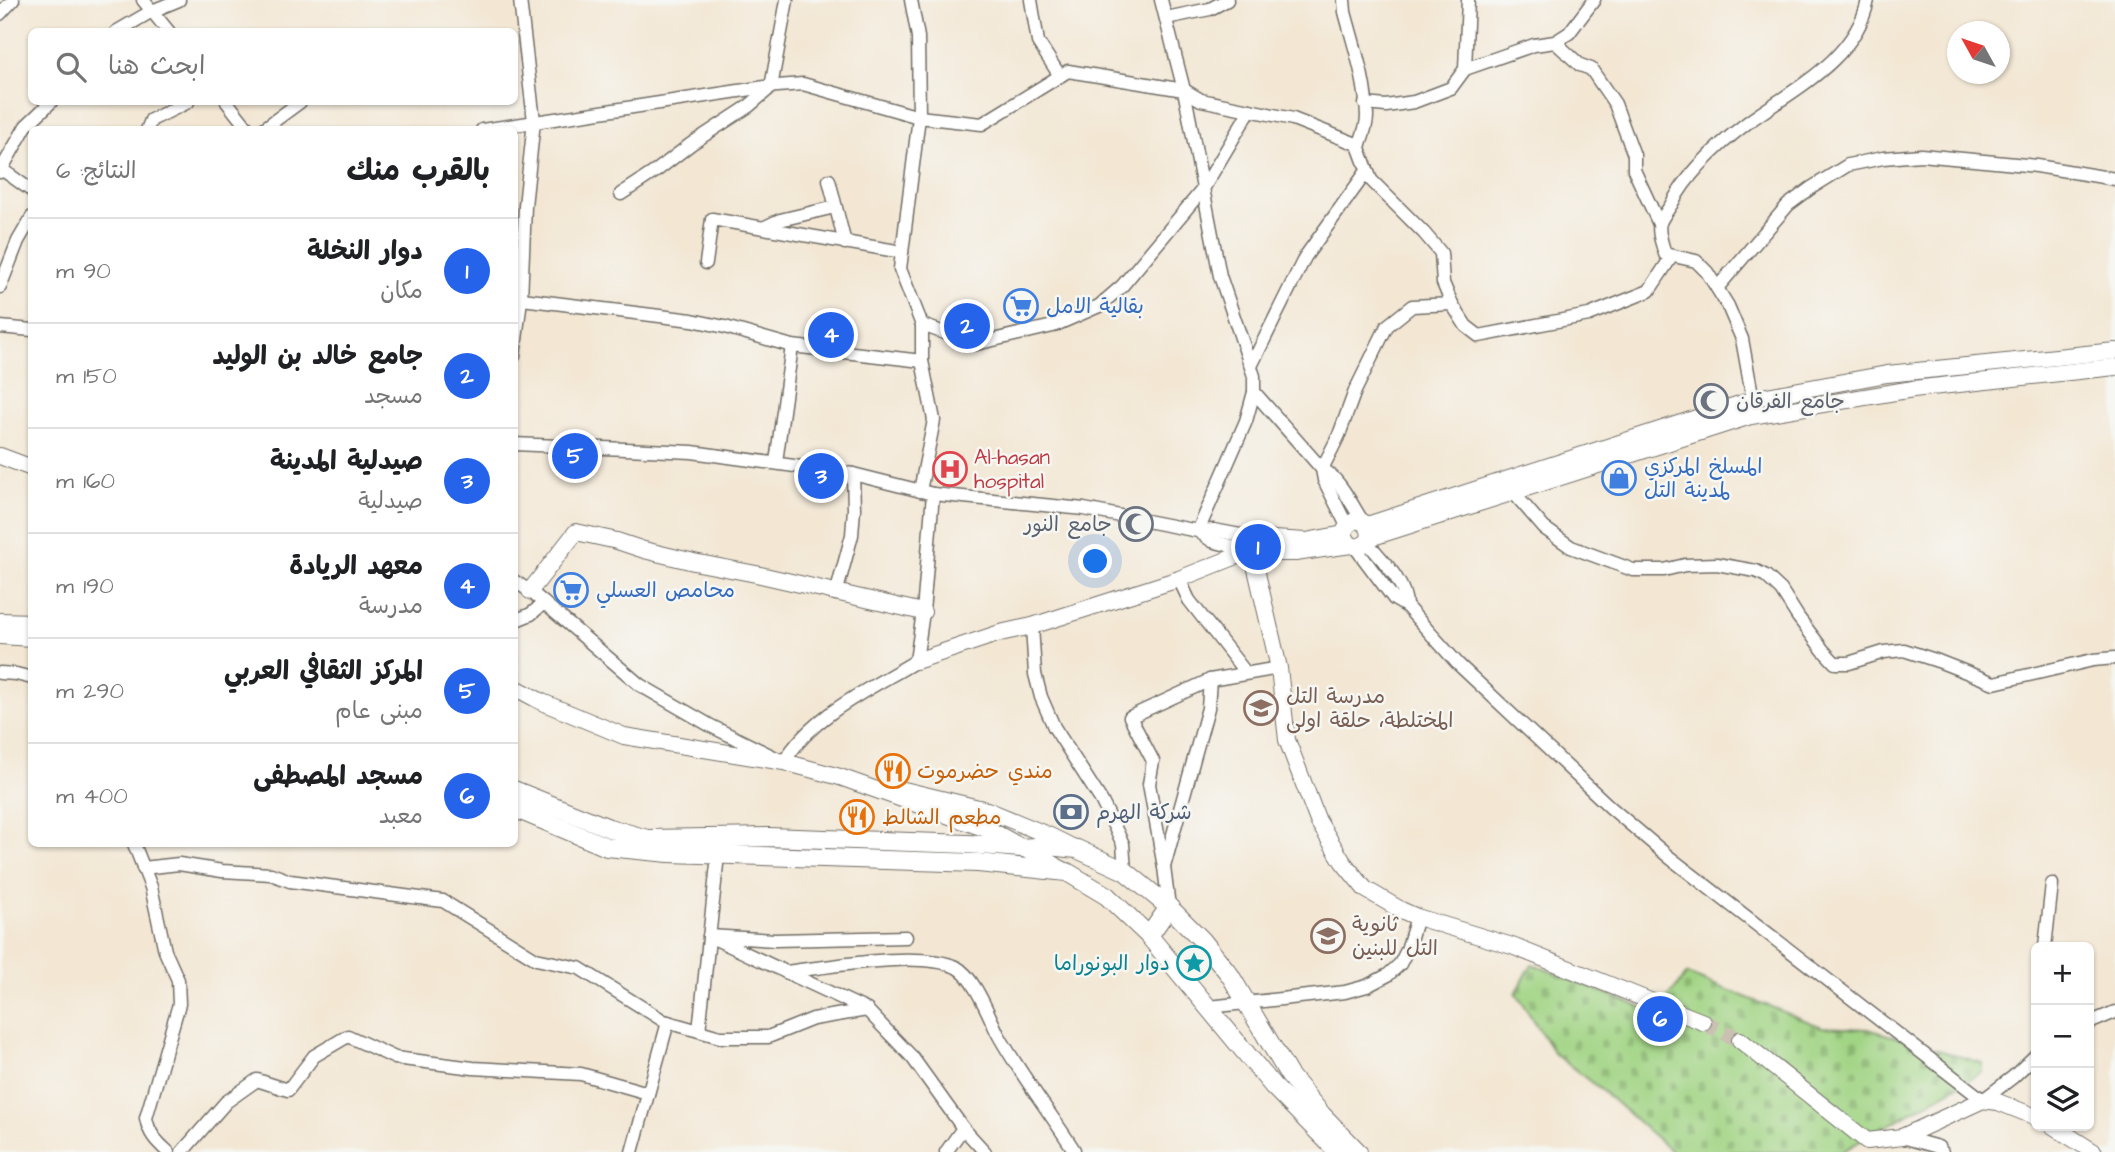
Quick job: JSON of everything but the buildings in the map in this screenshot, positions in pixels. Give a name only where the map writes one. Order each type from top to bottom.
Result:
[{"type":"main road","points":[[1358,535],[1754,400],[1887,374],[2115,351]]},
{"type":"main road","points":[[916,661],[1179,579],[1253,548],[1295,553],[1513,492],[1751,416],[1913,389],[2115,367]]},
{"type":"main road","points":[[0,456],[28,466]]},
{"type":"main road","points":[[530,591],[576,532],[694,562],[923,612]]},
{"type":"main road","points":[[1253,548],[1279,668],[1287,740],[1318,821],[1343,862],[1365,889],[1417,917],[1512,946],[1703,1022]]},
{"type":"main road","points":[[0,622],[28,623]]},
{"type":"main road","points":[[0,635],[28,637]]},
{"type":"main road","points":[[518,689],[541,702],[624,736],[784,762],[840,777],[992,831],[1067,872],[1107,896],[1149,936],[1273,1086],[1338,1152]]},
{"type":"main road","points":[[840,777],[987,810],[1125,871],[1169,907],[1202,940],[1230,975],[1289,1075],[1322,1115],[1358,1152]]},
{"type":"main road","points":[[518,792],[608,828],[647,839],[768,837],[1077,849]]},
{"type":"main road","points":[[518,810],[607,847],[669,853],[978,863],[1067,872]]},
{"type":"main road","points":[[1149,936],[1169,907]]},
{"type":"main road","points":[[1740,1040],[1867,1141],[1902,1136],[1983,1100],[1998,1102],[2031,1115]]},
{"type":"main road","points":[[2061,1131],[2094,1152]]},
{"type":"street","points":[[0,14],[13,0]]},
{"type":"street","points":[[143,0],[166,28]]},
{"type":"street","points":[[124,28],[152,11],[179,0]]},
{"type":"street","points":[[520,0],[520,55],[534,121],[520,207],[518,299],[692,320],[792,346],[922,361]]},
{"type":"street","points":[[621,194],[656,172],[771,87],[787,0]]},
{"type":"street","points":[[518,584],[640,685],[711,726],[784,762],[820,720],[916,661],[923,612],[926,492],[934,420],[922,361],[922,325],[900,269],[919,117],[918,37],[911,0]]},
{"type":"street","points":[[1031,0],[1038,42],[1060,76]]},
{"type":"street","points":[[1161,0],[1184,90],[1220,276],[1254,376],[1254,392],[1246,421],[1198,531]]},
{"type":"street","points":[[1166,18],[1210,9],[1227,0]]},
{"type":"street","points":[[1344,0],[1361,69],[1367,116],[1365,137],[1359,145]]},
{"type":"street","points":[[1365,104],[1386,106],[1414,102],[1451,88],[1465,69],[1468,0]]},
{"type":"street","points":[[1465,69],[1534,46],[1555,42],[1569,33],[1594,0]]},
{"type":"street","points":[[1660,224],[1677,192],[1711,153],[1834,59],[1857,30],[1866,13],[1868,0]]},
{"type":"street","points":[[1555,42],[1580,65],[1591,69],[1615,104],[1634,155],[1634,170],[1660,224],[1665,254],[1696,261],[1728,306],[1742,339],[1754,400]]},
{"type":"street","points":[[505,126],[803,84],[919,117],[982,124],[1068,71],[1184,90],[1201,100],[1293,119],[1359,145]]},
{"type":"street","points":[[28,188],[1,170],[26,126],[48,105]]},
{"type":"street","points":[[149,126],[151,120],[182,105]]},
{"type":"street","points":[[229,105],[246,126]]},
{"type":"street","points":[[267,126],[296,105]]},
{"type":"street","points":[[922,325],[976,344],[1053,326],[1099,306],[1122,286],[1203,189],[1250,110]]},
{"type":"street","points":[[1359,145],[1371,180],[1441,253],[1443,283],[1452,304],[1466,326],[1479,336],[1589,315],[1649,291],[1672,256]]},
{"type":"street","points":[[1717,288],[1788,205],[1847,164],[1921,155],[2037,166],[2115,179]]},
{"type":"street","points":[[1252,364],[1305,257],[1367,171]]},
{"type":"street","points":[[829,180],[845,243]]},
{"type":"street","points":[[765,228],[780,220],[835,206]]},
{"type":"street","points":[[706,263],[712,219],[902,252]]},
{"type":"street","points":[[0,287],[6,255],[28,224]]},
{"type":"street","points":[[1322,470],[1339,435],[1355,391],[1387,326],[1412,306],[1452,304]]},
{"type":"street","points":[[0,327],[28,330]]},
{"type":"street","points":[[776,462],[792,346]]},
{"type":"street","points":[[1254,392],[1322,470],[1327,471],[1336,481],[1358,535],[1386,591],[1406,607],[1458,664],[1620,815],[1669,857],[1983,1100],[2031,1060]]},
{"type":"street","points":[[518,444],[692,452],[776,462],[853,474],[926,492],[1084,509],[1198,531],[1214,530],[1253,548]]},
{"type":"street","points":[[836,594],[852,535],[853,474]]},
{"type":"street","points":[[1513,492],[1544,528],[1571,547],[1633,570],[1664,570],[1685,565],[1717,564],[1756,571],[1766,576],[1781,590],[1835,663],[1849,663],[1904,650],[1994,683],[2093,660],[2115,658]]},
{"type":"street","points":[[1179,579],[1189,600],[1246,673]]},
{"type":"street","points":[[518,619],[531,614],[544,603]]},
{"type":"street","points":[[1032,626],[1035,674],[1041,697],[1054,727],[1101,800],[1123,844],[1125,871]]},
{"type":"street","points":[[1169,907],[1149,784],[1153,761],[1130,717],[1210,680],[1279,668]]},
{"type":"street","points":[[0,673],[28,677]]},
{"type":"street","points":[[1164,867],[1205,721],[1210,680]]},
{"type":"street","points":[[135,847],[150,887],[165,951],[178,980],[179,1004],[146,1118],[148,1131],[168,1152]]},
{"type":"street","points":[[699,1031],[718,855]]},
{"type":"street","points":[[143,869],[179,864],[222,871],[271,874],[290,881],[443,901],[536,959],[579,968],[668,1022],[720,1037],[768,1037],[813,1019],[867,1010]]},
{"type":"street","points":[[2046,942],[2052,884]]},
{"type":"street","points":[[1209,1007],[1345,992],[1378,981],[1392,972],[1403,960],[1417,917]]},
{"type":"street","points":[[709,936],[775,940],[905,937]]},
{"type":"street","points":[[709,936],[867,1010],[912,1057],[963,1128],[985,1152]]},
{"type":"street","points":[[786,972],[880,960],[937,961],[958,968],[981,997],[998,1033],[1074,1150]]},
{"type":"street","points":[[2094,1021],[2115,1012]]},
{"type":"street","points":[[632,1152],[668,1022]]},
{"type":"street","points":[[182,1152],[226,1102],[257,1080],[288,1090],[314,1056],[348,1036],[395,1058],[473,1068],[580,1074],[648,1093]]},
{"type":"street","points":[[946,1152],[963,1128]]},
{"type":"street","points":[[1902,1136],[1938,1147],[1942,1152]]},
{"type":"green space","points":[[1532,964],[1655,1013],[1687,974],[1822,1027],[1868,1029],[1982,1063],[1982,1072],[1841,1152],[1672,1152],[1611,1098],[1554,1053],[1516,993]]},
{"type":"tunnel","points":[[1703,1022],[1740,1040]]},
{"type":"place","name":"بقالية الامل","points":[[1021,306]]},
{"type":"place","name":"جامع خالد بن الوليد","points":[[967,326]]},
{"type":"place","name":"معهد الريادة","points":[[831,335]]},
{"type":"place","name":"جامع الفرقان","points":[[1711,401]]},
{"type":"place","name":"المركز الثقافي العربي","points":[[575,456]]},
{"type":"place","name":"Al-hasan hospital","points":[[950,469]]},
{"type":"place","name":"صيدلية المدينة","points":[[821,476]]},
{"type":"place","name":"المسلخ المركزي لمدينة التل","points":[[1619,478]]},
{"type":"place","name":"جامع النور","points":[[1136,524]]},
{"type":"place","name":"دوار النخلة","points":[[1258,547]]},
{"type":"place","name":"محامص العسلي","points":[[571,590]]},
{"type":"place","name":"مدرسة التل المختلطة، حلقة اولى","points":[[1261,708]]},
{"type":"place","name":"مندي حضرموت","points":[[893,771]]},
{"type":"place","name":"شركة الهرم","points":[[1071,812]]},
{"type":"place","name":"مطعم الشالط","points":[[857,817]]},
{"type":"place","name":"ثانوية التل للبنين","points":[[1328,936]]},
{"type":"place","name":"دوار البونوراما","points":[[1194,963]]},
{"type":"place","name":"مسجد المصطفى","points":[[1660,1019]]}]
